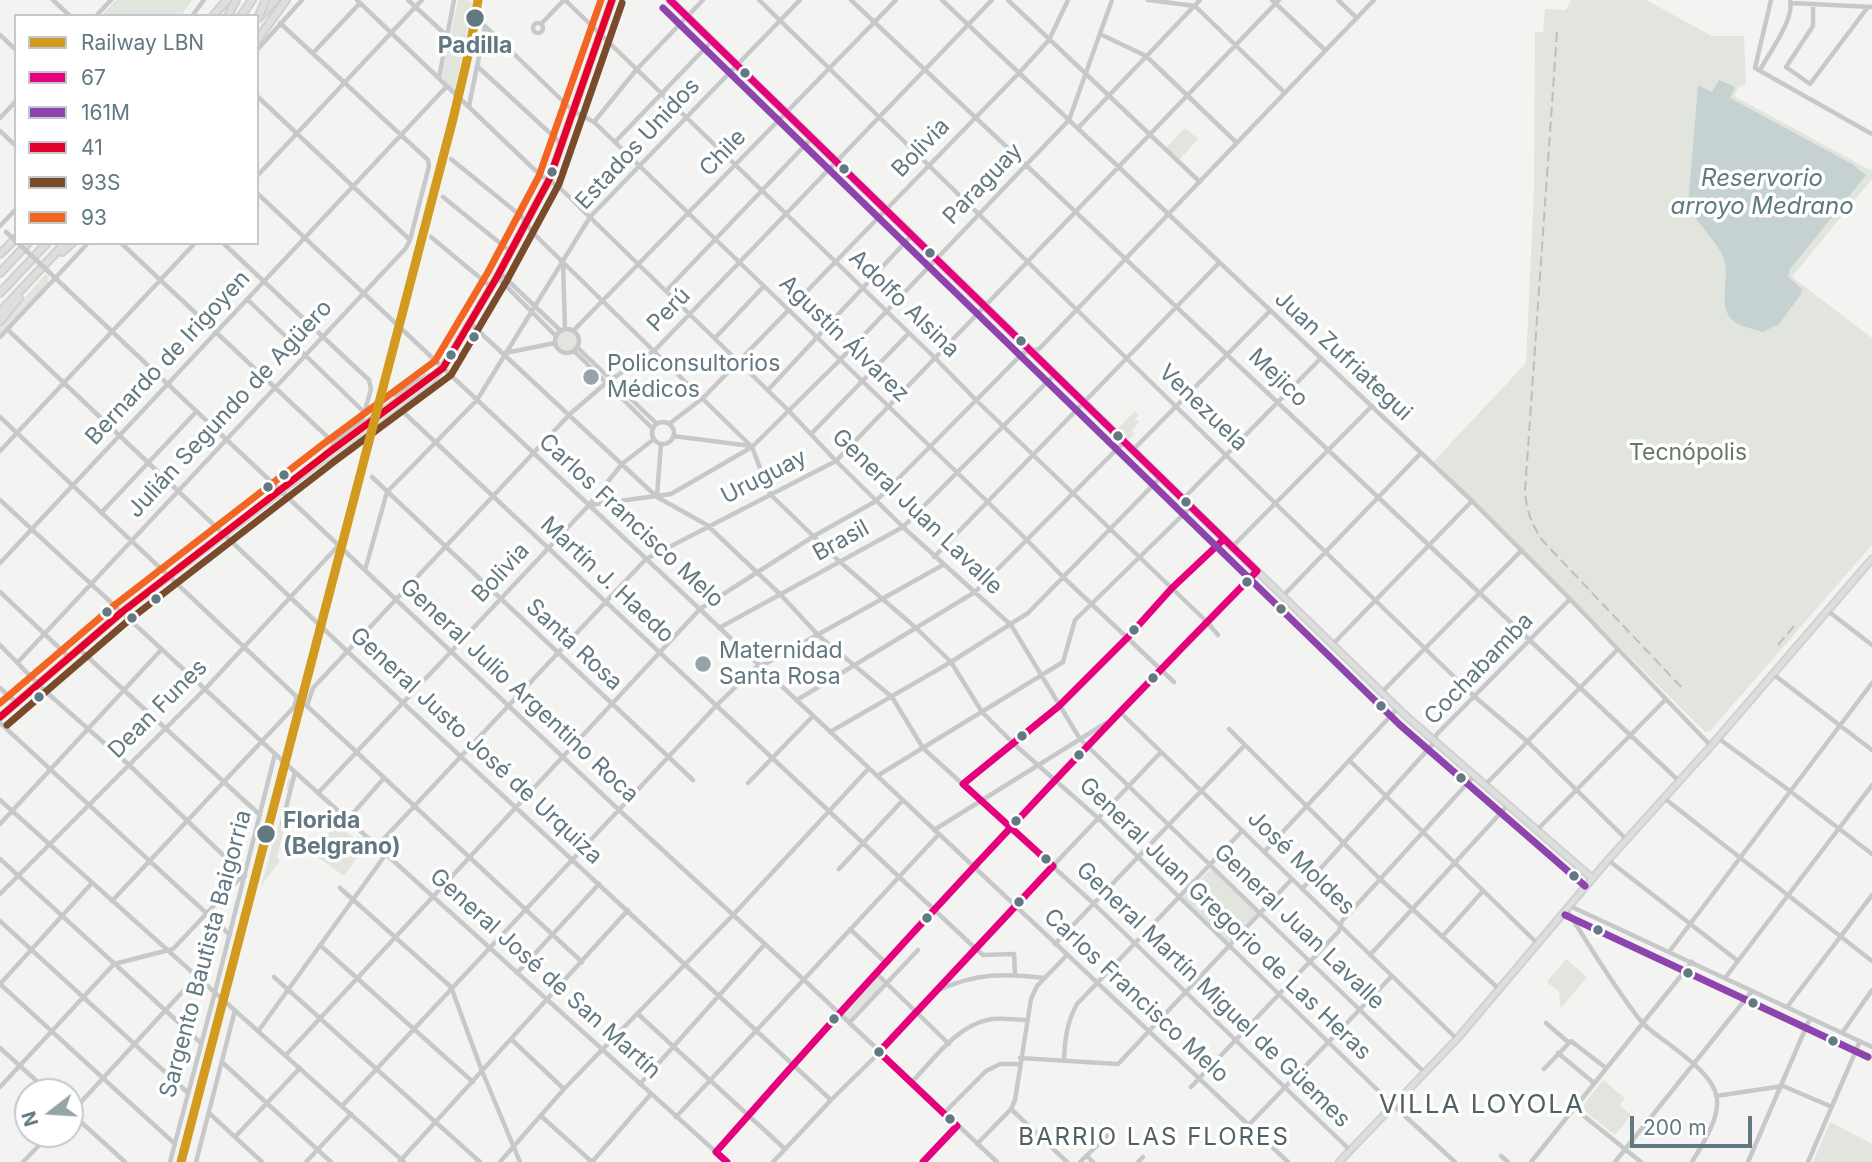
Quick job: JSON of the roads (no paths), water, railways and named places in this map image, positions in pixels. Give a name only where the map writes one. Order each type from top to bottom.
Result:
[{"type":"highway","points":[[215,14],[227,0]]},
{"type":"highway","points":[[259,18],[275,0]]},
{"type":"highway","points":[[259,37],[286,0]]},
{"type":"highway","points":[[0,273],[26,245]]},
{"type":"highway","points":[[0,293],[45,245]]},
{"type":"highway","points":[[0,312],[63,245]]},
{"type":"highway","points":[[0,321],[41,269],[70,245]]},
{"type":"main road","points":[[0,717],[122,612],[443,368],[511,252],[549,180],[612,0]]},
{"type":"main road","points":[[670,0],[1398,708],[1592,878]]},
{"type":"main road","points":[[1339,1162],[1457,1039],[1592,878],[1711,746],[1872,559]]},
{"type":"street","points":[[53,0],[68,14]]},
{"type":"street","points":[[98,14],[111,0]]},
{"type":"street","points":[[259,48],[302,0]]},
{"type":"street","points":[[408,0],[447,36]]},
{"type":"street","points":[[259,174],[422,0]]},
{"type":"street","points":[[439,78],[454,0]]},
{"type":"street","points":[[541,24],[564,0]]},
{"type":"street","name":"Adolfo Alsina","points":[[564,0],[1110,530],[1140,556],[1218,635]]},
{"type":"street","points":[[594,122],[637,69],[703,0]]},
{"type":"street","name":"Venezuela","points":[[759,0],[1475,697],[1528,742],[1626,839]]},
{"type":"street","name":"Estados Unidos","points":[[365,570],[387,492],[478,400],[590,217],[800,0]]},
{"type":"street","name":"Mejico","points":[[851,0],[1679,781]]},
{"type":"street","name":"Chile","points":[[573,331],[896,0]]},
{"type":"street","name":"Juan Zufriategui","points":[[942,0],[1472,501],[1711,746]]},
{"type":"street","name":"Perú","points":[[357,752],[307,706],[313,688],[570,414],[612,378],[654,350],[992,0]]},
{"type":"street","points":[[1008,0],[1200,182]]},
{"type":"street","name":"Bolivia","points":[[669,424],[703,398],[1019,73],[1049,40],[1068,0]]},
{"type":"street","points":[[1069,120],[1112,0]]},
{"type":"street","points":[[1148,0],[1195,6],[1285,93]]},
{"type":"street","points":[[1077,128],[1200,0]]},
{"type":"street","points":[[1338,0],[1356,18]]},
{"type":"street","points":[[286,1055],[700,609],[876,500],[1023,353],[1039,349],[1374,0]]},
{"type":"street","points":[[1757,69],[1770,0]]},
{"type":"street","points":[[1797,0],[1810,3]]},
{"type":"street","points":[[313,53],[359,1]]},
{"type":"street","name":"General Juan Lavalle","points":[[359,1],[539,174],[559,187],[738,360],[903,527],[1010,625],[1080,739],[1425,1073]]},
{"type":"street","points":[[1275,1],[1325,50]]},
{"type":"street","name":"Uruguay","points":[[377,846],[646,559],[836,461],[1151,135],[1275,1]]},
{"type":"street","points":[[1757,69],[1789,18],[1790,2],[1870,7]]},
{"type":"street","points":[[1810,3],[1813,26],[1786,65],[1810,84],[1870,7]]},
{"type":"street","points":[[280,23],[402,135]]},
{"type":"street","name":"Agustín Álvarez","points":[[477,66],[485,26],[573,111],[594,122],[988,502],[1063,578],[1093,603],[1174,682]]},
{"type":"street","points":[[1100,34],[1146,56],[1237,143]]},
{"type":"street","points":[[0,35],[14,48]]},
{"type":"street","points":[[615,142],[712,41]]},
{"type":"street","points":[[469,106],[477,66]]},
{"type":"street","points":[[477,66],[563,145]]},
{"type":"street","points":[[1757,69],[1872,134]]},
{"type":"street","name":"Bernardo de Irigoyen","points":[[0,563],[447,86]]},
{"type":"street","points":[[259,98],[410,240]]},
{"type":"street","points":[[0,117],[14,103]]},
{"type":"street","name":"Paraguay","points":[[589,505],[671,494],[752,447],[840,360],[1069,120]]},
{"type":"street","points":[[0,131],[14,144]]},
{"type":"street","name":"Julián Segundo de Agüero","points":[[18,662],[406,248],[429,166],[428,160],[402,135]]},
{"type":"street","points":[[666,291],[811,139]]},
{"type":"street","name":"General Juan Gregorio de Las Heras","points":[[452,159],[526,223],[533,233],[752,447],[770,494],[839,561],[951,662],[982,712],[1098,818],[1455,1162]]},
{"type":"street","name":"Carlos Francisco Melo","points":[[259,195],[1287,1162]]},
{"type":"street","points":[[443,197],[511,252]]},
{"type":"street","points":[[0,226],[14,211]]},
{"type":"street","name":"General Julio Argentino Roca","points":[[0,226],[14,240]]},
{"type":"street","points":[[768,390],[911,236]]},
{"type":"street","points":[[431,237],[491,287]]},
{"type":"street","name":"General Julio Argentino Roca","points":[[19,245],[997,1162]]},
{"type":"street","points":[[0,337],[86,245]]},
{"type":"street","points":[[123,245],[334,443]]},
{"type":"street","points":[[0,451],[193,245]]},
{"type":"street","points":[[225,245],[371,383],[362,421],[334,443],[327,457]]},
{"type":"street","points":[[563,261],[563,330],[556,336],[555,343],[562,352],[575,349]]},
{"type":"street","points":[[934,556],[1219,263]]},
{"type":"street","points":[[498,275],[533,308],[563,330],[573,331],[579,340],[575,349]]},
{"type":"street","points":[[715,338],[764,286]]},
{"type":"street","points":[[247,299],[365,412]]},
{"type":"street","points":[[533,308],[556,336]]},
{"type":"street","points":[[1132,451],[1270,311]]},
{"type":"street","name":"General Martín Miguel de Güemes","points":[[470,323],[657,497],[707,526],[781,595],[818,635],[892,697],[923,748],[1093,903],[1350,1151]]},
{"type":"street","name":"General Justo José de Urquiza","points":[[7,329],[347,651],[831,1100]]},
{"type":"street","points":[[811,434],[909,333]]},
{"type":"street","points":[[504,354],[555,343]]},
{"type":"street","points":[[575,349],[612,378],[657,424],[669,424],[673,429],[673,436],[667,443],[661,444],[654,439],[653,429],[575,349]]},
{"type":"street","points":[[1182,499],[1321,358]]},
{"type":"street","name":"Brasil","points":[[719,628],[903,527],[1054,375]]},
{"type":"street","points":[[379,425],[426,390],[430,379],[418,380],[396,396]]},
{"type":"street","points":[[1232,547],[1372,406]]},
{"type":"street","name":"Martín J. Haedo","points":[[400,409],[975,948]]},
{"type":"street","points":[[101,513],[197,412]]},
{"type":"street","points":[[0,417],[297,697],[294,707],[112,901]]},
{"type":"street","points":[[653,429],[657,424]]},
{"type":"street","points":[[673,436],[752,447]]},
{"type":"street","name":"Bolivia","points":[[318,793],[589,505],[622,464],[654,439]]},
{"type":"street","points":[[796,701],[975,592],[1124,442]]},
{"type":"street","points":[[657,497],[661,444]]},
{"type":"street","points":[[327,457],[352,446]]},
{"type":"street","points":[[1283,596],[1421,453]]},
{"type":"street","name":"Santa Rosa","points":[[372,477],[693,780]]},
{"type":"street","points":[[830,732],[951,662],[1028,612],[1160,478]]},
{"type":"street","name":"General José de San Martín","points":[[0,499],[275,754],[727,1162]]},
{"type":"street","points":[[1333,644],[1472,501]]},
{"type":"street","points":[[877,776],[1063,662],[1074,620],[1191,507]]},
{"type":"street","points":[[963,785],[1059,706],[1128,637],[1172,588],[1224,539]]},
{"type":"street","name":"Dean Funes","points":[[0,894],[205,689],[338,546]]},
{"type":"street","points":[[1382,692],[1522,550]]},
{"type":"street","points":[[342,1106],[451,987],[754,668],[943,565]]},
{"type":"street","points":[[716,1152],[838,1013],[1087,745],[1257,571]]},
{"type":"street","points":[[0,592],[70,657]]},
{"type":"street","name":"Cochabamba","points":[[1302,889],[1344,845],[1435,739],[1570,599]]},
{"type":"street","points":[[1828,611],[1872,645]]},
{"type":"street","points":[[0,645],[86,729],[128,764],[245,876],[239,879],[173,949],[114,964],[0,1087]]},
{"type":"street","points":[[79,649],[260,815]]},
{"type":"street","points":[[0,824],[161,649]]},
{"type":"street","points":[[1486,785],[1618,649]]},
{"type":"street","points":[[1773,674],[1872,750]]},
{"type":"street","points":[[1669,952],[1872,683]]},
{"type":"street","points":[[0,688],[17,704]]},
{"type":"street","points":[[1538,829],[1666,699]]},
{"type":"street","points":[[1264,852],[1398,708]]},
{"type":"street","name":"José Moldes","points":[[1120,712],[1457,1039]]},
{"type":"street","points":[[748,783],[813,716]]},
{"type":"street","points":[[676,1117],[937,832],[1111,720]]},
{"type":"street","points":[[0,723],[230,935]]},
{"type":"street","points":[[1229,729],[1344,845],[1499,989]]},
{"type":"street","points":[[1718,738],[1872,854]]},
{"type":"street","points":[[1055,944],[1244,746]]},
{"type":"street","points":[[357,752],[582,962]]},
{"type":"street","points":[[773,1162],[917,1013],[1161,752]]},
{"type":"street","name":"Sargento Bautista Baigorria","points":[[170,1162],[275,754]]},
{"type":"street","points":[[1349,760],[1537,943]]},
{"type":"street","points":[[500,1162],[564,1089],[733,915],[869,768]]},
{"type":"street","points":[[282,824],[295,772]]},
{"type":"street","points":[[1191,1087],[1339,931],[1342,921],[1475,775]]},
{"type":"street","points":[[348,819],[384,778]]},
{"type":"street","points":[[1725,978],[1872,785]]},
{"type":"street","points":[[1664,798],[1872,961]]},
{"type":"street","points":[[0,800],[402,1161],[628,910]]},
{"type":"street","points":[[839,869],[903,800]]},
{"type":"street","points":[[1370,955],[1509,804]]},
{"type":"street","points":[[1064,1059],[1066,1031],[1077,1004],[1242,831]]},
{"type":"street","points":[[259,1030],[386,854]]},
{"type":"street","points":[[0,859],[201,1044]]},
{"type":"street","points":[[1608,860],[1738,961]]},
{"type":"street","points":[[1020,1058],[1118,1064],[1292,879]]},
{"type":"street","points":[[92,883],[0,984],[174,1144]]},
{"type":"street","points":[[517,973],[599,884]]},
{"type":"street","points":[[340,888],[451,987],[520,1162]]},
{"type":"street","points":[[1442,937],[1483,891]]},
{"type":"street","points":[[1787,1007],[1872,895]]},
{"type":"street","points":[[1567,907],[1872,1046]]},
{"type":"street","points":[[1567,907],[1643,1023],[1695,1063],[1709,1080],[1716,1096],[1716,1121],[1692,1162]]},
{"type":"street","points":[[0,921],[188,1093]]},
{"type":"street","points":[[850,929],[886,963]]},
{"type":"street","points":[[640,1084],[765,944]]},
{"type":"street","points":[[320,945],[473,1082]]},
{"type":"street","points":[[975,948],[983,956],[1014,954],[1015,974]]},
{"type":"street","points":[[849,1023],[918,950]]},
{"type":"street","points":[[978,1144],[1011,1110],[1015,1100],[1031,999],[1037,986],[1067,955]]},
{"type":"street","points":[[1531,1162],[1692,962]]},
{"type":"street","points":[[876,973],[948,1044]]},
{"type":"street","points":[[937,990],[965,979],[1015,974],[1044,978]]},
{"type":"street","points":[[84,1098],[197,976]]},
{"type":"street","points":[[1241,1133],[1392,976]]},
{"type":"street","points":[[274,978],[480,1162]]},
{"type":"street","points":[[1842,1032],[1872,990]]},
{"type":"street","points":[[1615,1162],[1752,991]]},
{"type":"street","name":"Sargento Bautista Baigorria","points":[[196,1162],[235,1010]]},
{"type":"street","points":[[638,1014],[785,1149]]},
{"type":"street","points":[[1748,1162],[1810,1018]]},
{"type":"street","points":[[912,1082],[948,1044],[973,1025],[988,1020],[1026,1020]]},
{"type":"street","points":[[1546,1023],[1606,1068]]},
{"type":"street","points":[[511,1039],[564,1089]]},
{"type":"street","points":[[1808,1162],[1860,1041]]},
{"type":"street","points":[[1544,1069],[1568,1042]]},
{"type":"street","points":[[0,1048],[33,1078]]},
{"type":"street","points":[[1558,1053],[1594,1083]]},
{"type":"street","points":[[222,1062],[331,1162]]},
{"type":"street","points":[[944,1113],[986,1071],[1000,1064],[1019,1064]]},
{"type":"street","points":[[235,1137],[300,1068]]},
{"type":"street","points":[[1716,1096],[1781,1086],[1832,1107]]},
{"type":"street","points":[[541,1116],[592,1162],[651,1094]]},
{"type":"street","points":[[1574,1108],[1641,1162]]},
{"type":"street","points":[[1011,1110],[1067,1162]]},
{"type":"street","points":[[208,1112],[262,1162]]},
{"type":"street","points":[[306,1162],[351,1114]]},
{"type":"street","points":[[84,1126],[122,1161]]},
{"type":"street","points":[[923,1162],[957,1126]]},
{"type":"street","points":[[1080,1162],[1111,1132]]},
{"type":"street","points":[[23,1162],[36,1148]]},
{"type":"street","points":[[983,1162],[990,1155]]},
{"type":"street","points":[[1087,1156],[1093,1162]]},
{"type":"street","points":[[1501,1156],[1508,1162]]},
{"type":"water","name":"Reservorio arroyo Medrano","points":[[1719,80],[1735,87],[1730,98],[1852,164],[1866,175],[1790,269],[1788,277],[1802,289],[1801,294],[1779,324],[1763,332],[1731,319],[1725,303],[1724,259],[1688,205],[1698,85],[1712,92]]},
{"type":"railway","points":[[1557,32],[1525,491],[1527,505],[1533,524],[1543,541],[1684,690]]},
{"type":"railway","points":[[1778,645],[1795,625]]},
{"type":"rail line","name":"LBN","points":[[181,1162],[453,119],[478,0]]},
{"type":"place","name":"Padilla","points":[[475,18]]},
{"type":"place","name":"Policonsultorios Médicos","points":[[591,377]]},
{"type":"place","name":"Maternidad Santa Rosa","points":[[703,664]]},
{"type":"place","name":"Florida (Belgrano)","points":[[266,834]]},
{"type":"district","name":"VILLA LOYOLA","points":[[1482,1105]]},
{"type":"district","name":"BARRIO LAS FLORES","points":[[1154,1138]]},
{"type":"park label","name":"Tecnópolis","points":[[1688,453]]}]
